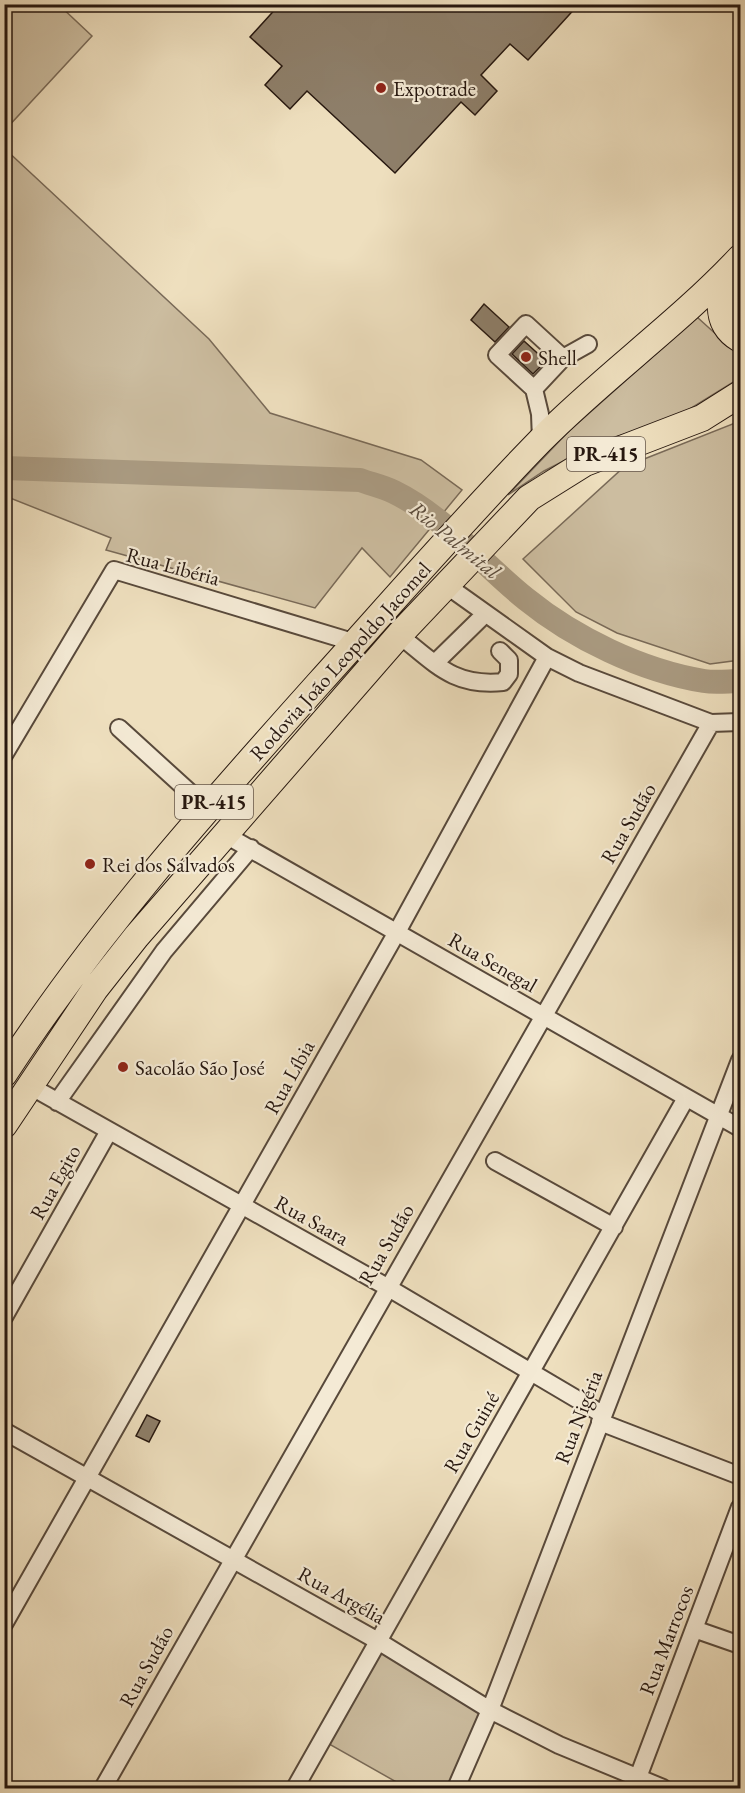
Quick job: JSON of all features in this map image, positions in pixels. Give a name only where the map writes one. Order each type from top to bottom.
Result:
[{"type":"highway","points":[[735,263],[720,296],[720,315],[730,332],[741,339]]},
{"type":"highway","name":"Rodovia João Leopoldo Jacomel","points":[[4,1074],[84,957],[208,809],[442,547],[541,440],[735,263]]},
{"type":"highway","name":"Rodovia João Leopoldo Jacomel","points":[[4,1125],[129,945],[399,635],[529,498],[558,478],[616,449],[702,418],[741,394]]},
{"type":"street","points":[[541,440],[540,414],[534,389],[497,355],[526,324],[563,358]]},
{"type":"street","points":[[534,389],[563,358],[588,344]]},
{"type":"street","name":"Rua Libéria","points":[[4,755],[114,570],[356,643]]},
{"type":"street","points":[[446,585],[547,657],[579,673],[711,723],[741,722]]},
{"type":"street","points":[[435,663],[485,614]]},
{"type":"street","points":[[399,635],[450,674],[480,684],[503,682],[509,674],[509,660],[500,651]]},
{"type":"street","name":"Rua Líbia","points":[[4,1624],[397,932],[547,657]]},
{"type":"street","name":"Rua Sudão","points":[[103,1788],[711,723]]},
{"type":"street","points":[[119,728],[208,809]]},
{"type":"street","name":"Rua Senegal","points":[[224,834],[741,1128]]},
{"type":"street","points":[[57,1102],[164,951],[251,848]]},
{"type":"street","name":"Rua Nigéria","points":[[456,1788],[490,1710],[741,1060]]},
{"type":"street","name":"Rua Saara","points":[[30,1086],[532,1370],[601,1418],[741,1476]]},
{"type":"street","name":"Rua Guiné","points":[[295,1788],[686,1098]]},
{"type":"street","name":"Rua Egito","points":[[4,1317],[109,1131]]},
{"type":"street","points":[[495,1161],[614,1227]]},
{"type":"street","name":"Rua Argélia","points":[[4,1431],[378,1641],[490,1710],[635,1784],[663,1788]]},
{"type":"street","name":"Rua Marrocos","points":[[635,1784],[741,1507]]},
{"type":"street","points":[[694,1629],[741,1645]]},
{"type":"shaded area","points":[[5,4],[59,5],[92,36],[5,130]]},
{"type":"shaded area","points":[[4,148],[209,339],[270,413],[421,460],[462,490],[390,577],[362,548],[315,608],[106,550],[111,538],[5,496]]},
{"type":"shaded area","points":[[697,317],[740,356],[740,378],[672,420],[605,440],[544,471],[508,495],[568,432]]},
{"type":"shaded area","points":[[740,421],[740,660],[710,664],[617,633],[576,612],[523,559],[624,467]]},
{"type":"shaded area","points":[[378,1641],[490,1710],[456,1788],[407,1788],[322,1740]]},
{"type":"building","name":"Expotrade","points":[[280,4],[579,4],[528,60],[510,44],[481,75],[497,91],[475,115],[461,102],[395,173],[307,91],[290,109],[265,85],[282,66],[250,37]]},
{"type":"building","points":[[484,304],[509,327],[495,342],[471,320]]},
{"type":"building","points":[[524,341],[546,361],[533,374],[512,354]]},
{"type":"building","points":[[147,1415],[160,1421],[149,1442],[136,1436]]},
{"type":"waterway","name":"Rio Palmital","points":[[4,468],[360,480],[382,487],[413,502],[447,528],[526,599],[565,627],[587,639],[633,661],[681,676],[709,682],[740,681]]},
{"type":"place","name":"Expotrade","points":[[381,88]]},
{"type":"place","name":"Shell","points":[[526,357]]},
{"type":"place","name":"Rei dos Salvados","points":[[90,864]]},
{"type":"place","name":"Sacolão São José","points":[[123,1067]]}]
